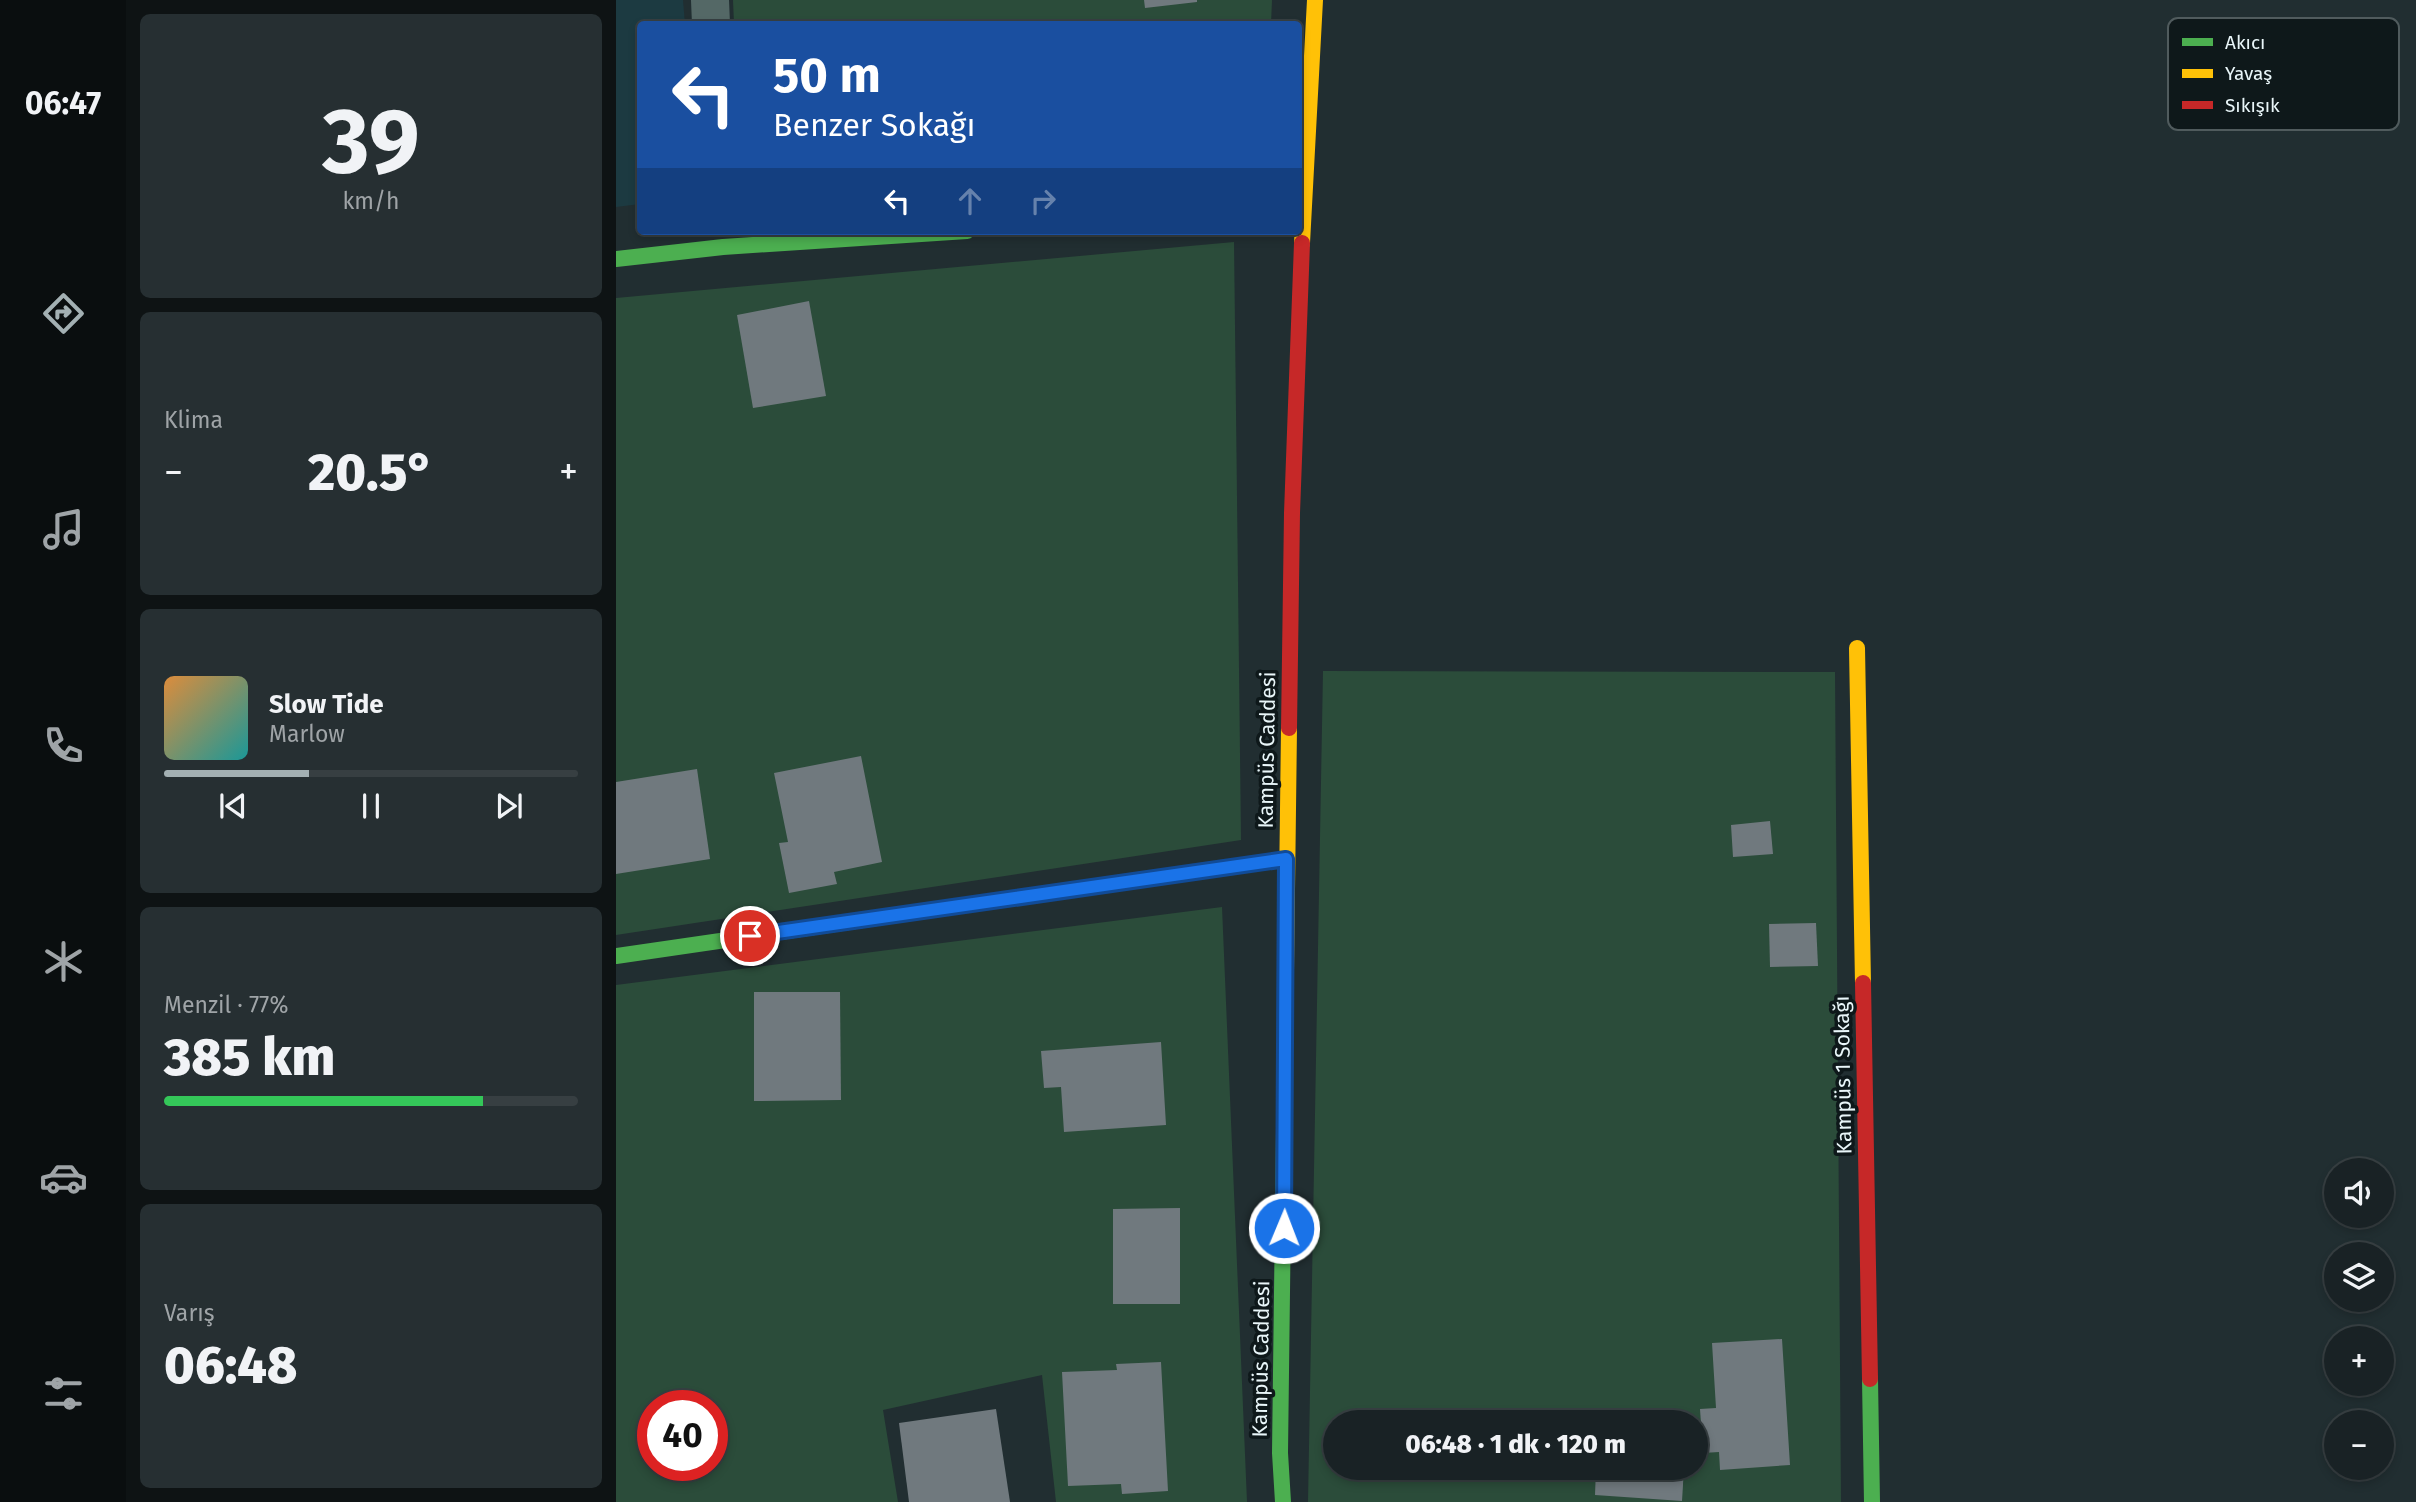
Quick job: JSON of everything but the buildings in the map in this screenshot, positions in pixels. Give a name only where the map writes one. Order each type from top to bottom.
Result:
[{"type":"street","points":[[710,0],[711,21]]},
{"type":"street","name":"Kampüs Caddesi","points":[[1302,194],[1315,0]]},
{"type":"street","points":[[616,259],[723,239],[845,235]]},
{"type":"street","name":"Kampüs Caddesi","points":[[1283,1502],[1280,1453],[1286,859],[1300,235]]},
{"type":"street","name":"Kampüs 1 Sokağı","points":[[1857,648],[1872,1502]]},
{"type":"street","points":[[616,956],[1286,859]]},
{"type":"shaded area","points":[[616,0],[683,0],[685,21],[637,21],[637,204],[616,207]]},
{"type":"green space","points":[[733,0],[1272,0],[1271,21],[734,21]]},
{"type":"green space","points":[[1234,242],[1241,840],[616,935],[616,298]]},
{"type":"green space","points":[[1323,671],[1835,672],[1841,1502],[1308,1502]]},
{"type":"green space","points":[[1222,907],[1247,1502],[1056,1502],[1042,1375],[883,1410],[898,1502],[616,1502],[616,985]]},
{"type":"traffic: fast","points":[[616,259],[723,247],[906,235]]},
{"type":"traffic: fast","points":[[616,956],[1111,884]]},
{"type":"traffic: fast","points":[[1283,1502],[1280,1453],[1285,1051]]},
{"type":"traffic: fast","points":[[1870,1379],[1872,1502]]},
{"type":"traffic: slow","points":[[1302,243],[1315,0]]},
{"type":"traffic: slow","points":[[1857,648],[1863,983]]},
{"type":"traffic: slow","points":[[1285,1051],[1289,728]]},
{"type":"traffic: jam","points":[[1289,728],[1292,513],[1302,243]]},
{"type":"traffic: jam","points":[[1111,884],[1286,859]]},
{"type":"traffic: jam","points":[[1863,983],[1870,1379]]},
{"type":"route","points":[[750,936],[1286,859],[1284,1228]]}]
